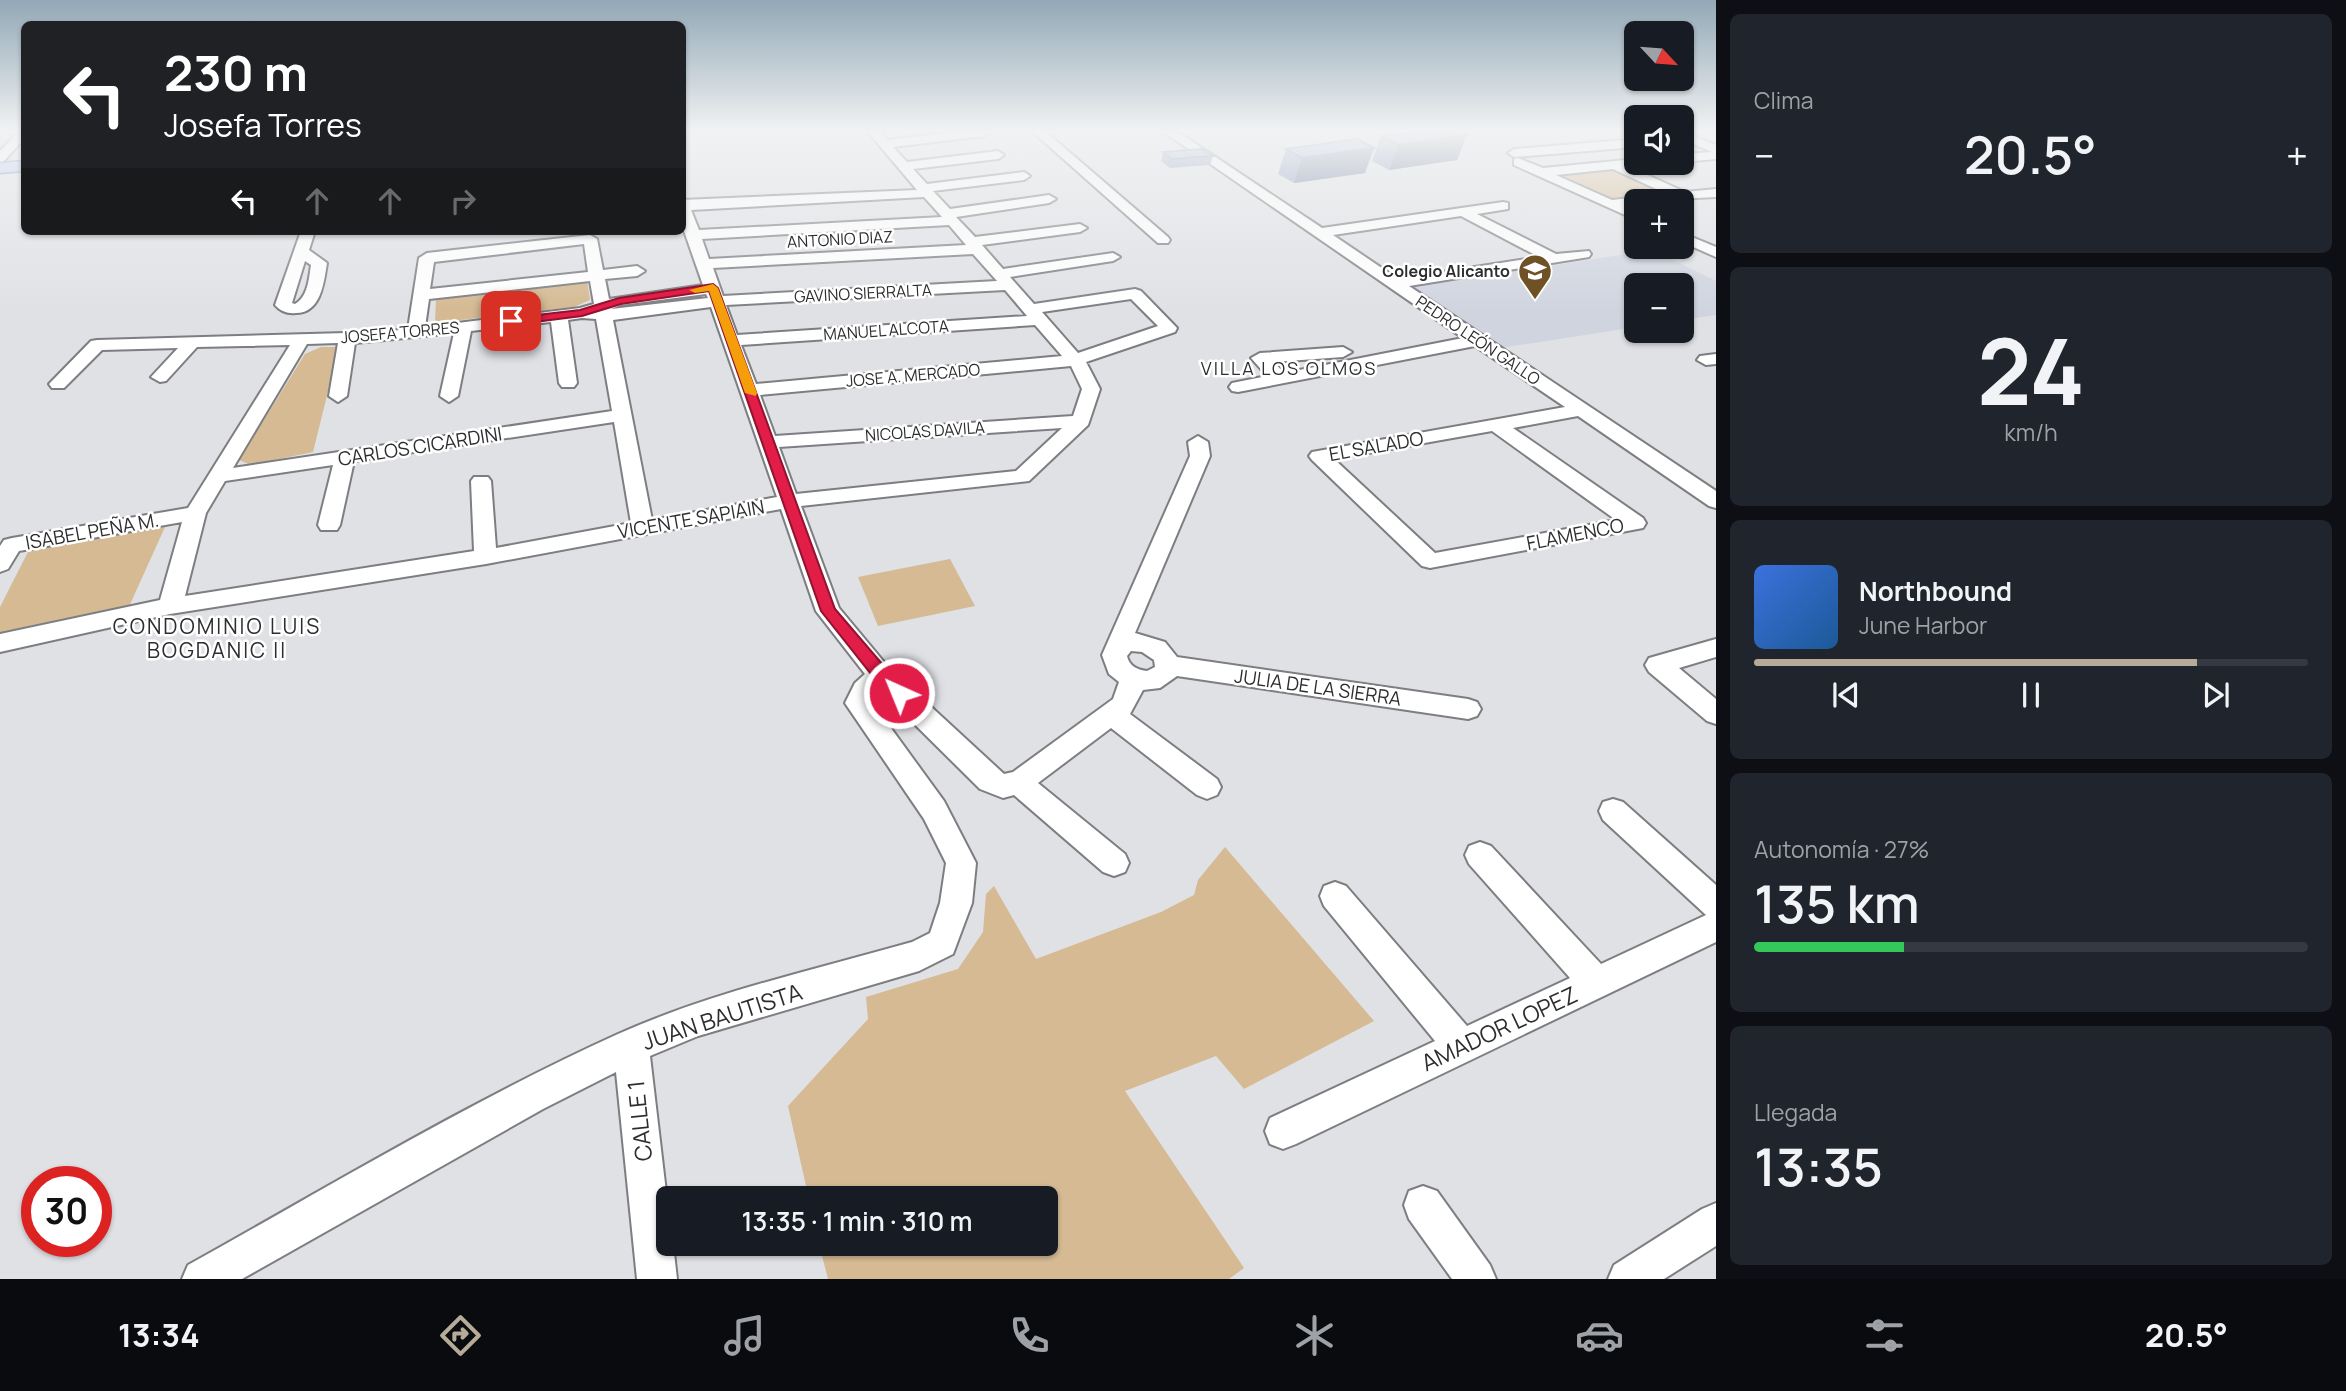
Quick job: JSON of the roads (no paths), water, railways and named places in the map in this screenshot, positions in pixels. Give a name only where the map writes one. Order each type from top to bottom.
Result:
[{"type":"street","points":[[686,205],[898,192]]},
{"type":"street","points":[[926,192],[1083,369],[1091,389],[1081,421]]},
{"type":"street","points":[[1108,192],[1163,240]]},
{"type":"street","name":"PEDRO LEÓN GALLO","points":[[1259,192],[1714,497]]},
{"type":"street","points":[[1583,192],[1624,211]]},
{"type":"street","points":[[1694,195],[1716,193]]},
{"type":"street","points":[[694,234],[949,217],[1049,200]]},
{"type":"street","points":[[1608,204],[1624,202]]},
{"type":"street","points":[[1320,233],[1503,206]]},
{"type":"street","points":[[1463,212],[1557,260]]},
{"type":"street","points":[[686,213],[791,501],[828,611],[880,675],[989,781],[1003,786],[1021,782],[1122,706],[1130,694],[1132,678]]},
{"type":"street","name":"ANTONIO DIAZ","points":[[705,264],[974,246],[1080,228]]},
{"type":"street","points":[[301,253],[307,235]]},
{"type":"street","points":[[416,333],[427,258],[590,240],[643,528]]},
{"type":"street","points":[[1694,240],[1716,240]]},
{"type":"street","points":[[1694,243],[1716,253]]},
{"type":"street","points":[[1395,284],[1584,254]]},
{"type":"street","name":"GAVINO SIERRALTA","points":[[715,294],[1004,279],[1113,257]]},
{"type":"street","points":[[422,295],[637,271]]},
{"type":"street","name":"JOSEFA TORRES","points":[[58,384],[97,345],[347,338],[416,333],[715,294]]},
{"type":"street","name":"MANUEL ALCOTA","points":[[732,340],[1035,314],[1135,294],[1168,328],[1075,360]]},
{"type":"street","points":[[559,316],[568,383]]},
{"type":"street","points":[[449,397],[464,327]]},
{"type":"street","points":[[338,396],[347,338]]},
{"type":"street","points":[[170,606],[195,513],[302,339]]},
{"type":"street","points":[[1238,387],[1478,340]]},
{"type":"street","points":[[160,377],[193,342]]},
{"type":"street","points":[[1279,378],[1260,358],[1454,344]]},
{"type":"street","name":"JOSE A. MERCADO","points":[[750,390],[1075,360]]},
{"type":"street","name":"EL SALADO","points":[[1430,561],[1319,456],[1581,410]]},
{"type":"street","name":"CARLOS CICARDINI","points":[[218,476],[622,415]]},
{"type":"street","name":"NICOLAS DAVILA","points":[[769,442],[1081,421]]},
{"type":"street","name":"VICENTE SAPIAIN","points":[[0,643],[170,606],[486,557],[791,501],[1022,477],[1081,421]]},
{"type":"street","name":"FLAMENCO","points":[[1430,561],[1635,523],[1496,425]]},
{"type":"street","points":[[1114,656],[1122,645],[1139,642],[1159,650],[1168,665],[1167,671],[1151,681],[1132,678],[1119,669],[1114,656],[1200,456],[1198,442]]},
{"type":"street","points":[[329,525],[345,457]]},
{"type":"street","points":[[481,481],[486,557]]},
{"type":"street","name":"ISABEL PEÑA M.","points":[[0,564],[12,545],[195,513]]},
{"type":"street","points":[[1716,648],[1658,665],[1716,714]]},
{"type":"street","name":"JULIA DE LA SIERRA","points":[[1168,665],[1468,709]]},
{"type":"street","name":"JUAN BAUTISTA","points":[[202,1279],[530,1096],[631,1046],[698,1018],[919,956],[942,943],[957,903],[961,863],[934,810],[858,703],[864,690],[880,675]]},
{"type":"street","points":[[1111,714],[1207,787]]},
{"type":"street","points":[[1021,782],[1025,789],[1114,863]]},
{"type":"street","points":[[1613,811],[1716,905]]},
{"type":"street","points":[[1480,855],[1596,983]]},
{"type":"street","points":[[1335,896],[1461,1046]]},
{"type":"street","name":"AMADOR LOPEZ","points":[[1283,1131],[1716,926]]},
{"type":"street","name":"CALLE 1","points":[[631,1046],[657,1279]]},
{"type":"street","points":[[1423,1205],[1476,1279]]},
{"type":"street","points":[[1628,1279],[1716,1223]]},
{"type":"place","name":"Colegio Alicanto","points":[[1535,301]]},
{"type":"district","name":"VILLA LOS OLMOS","points":[[1289,368]]},
{"type":"district","name":"CONDOMINIO LUIS BOGDANIC II","points":[[217,638]]}]
